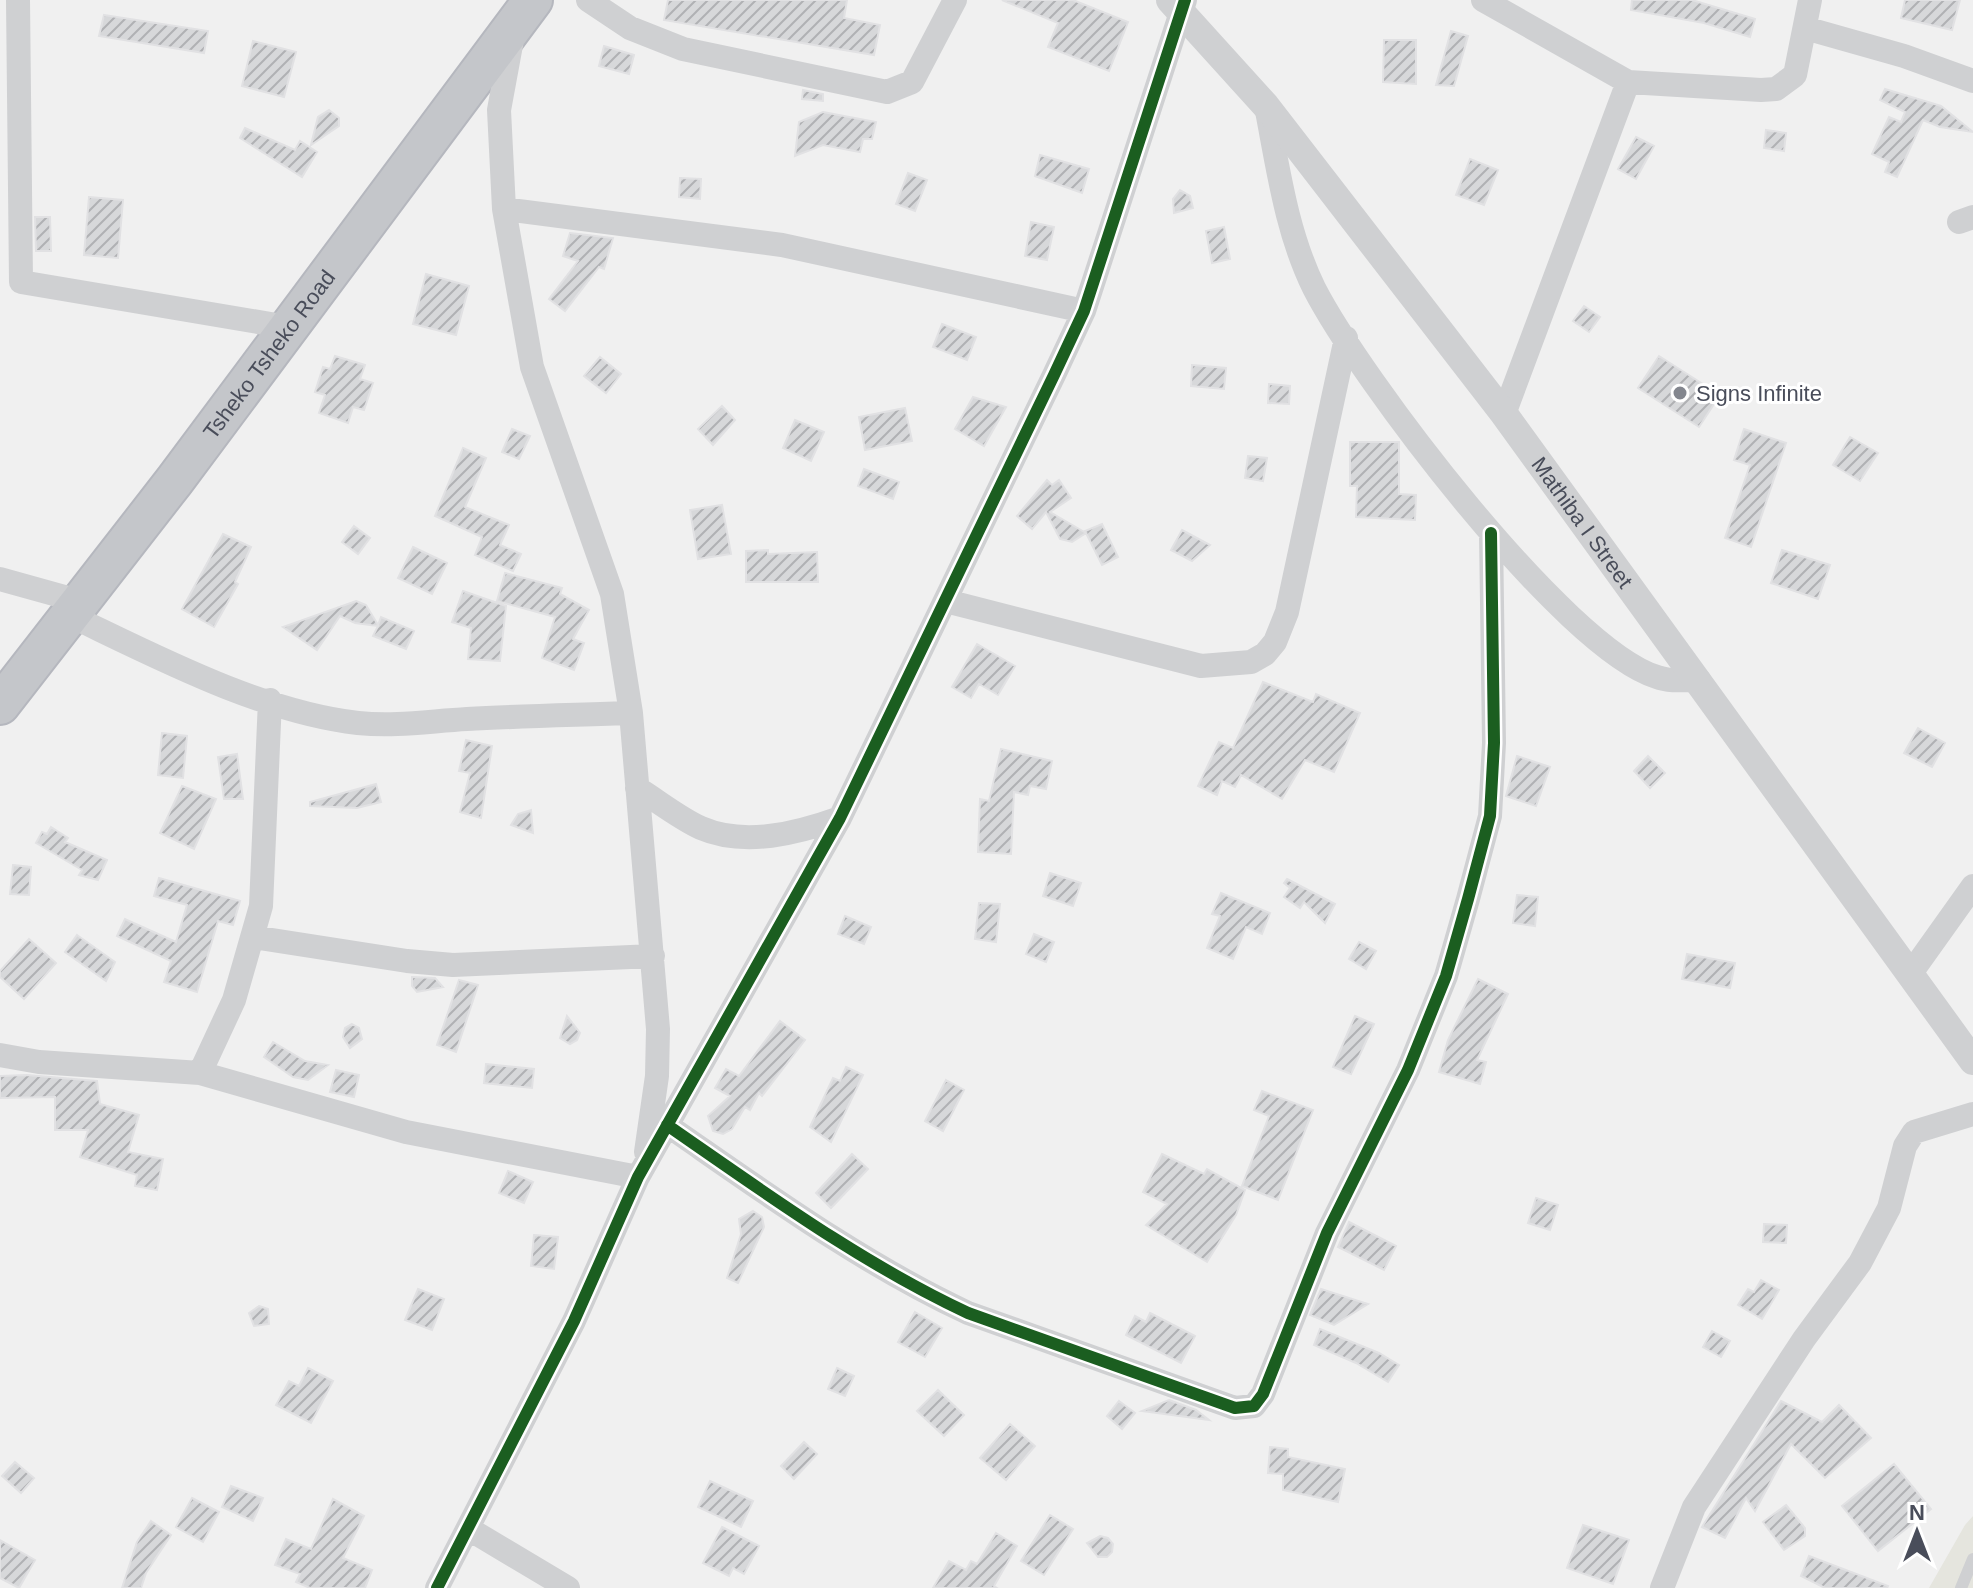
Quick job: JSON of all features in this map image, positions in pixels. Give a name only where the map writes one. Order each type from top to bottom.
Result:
[{"type":"highway","name":"Tsheko Tsheko Road","points":[[0,705],[475,83],[524,12]]},
{"type":"street","points":[[18,0],[21,282],[288,327]]},
{"type":"street","points":[[588,0],[630,28],[683,49],[887,92],[912,82],[955,0]]},
{"type":"street","points":[[1483,0],[1628,82],[1776,89],[1795,75],[1810,0]]},
{"type":"street","points":[[437,1588],[574,1321],[641,1173],[840,818],[1084,311],[1179,4]]},
{"type":"street","name":"Mathiba I Street","points":[[1179,4],[1266,106],[1504,414],[1973,1061]]},
{"type":"street","points":[[524,12],[499,110],[504,209],[532,367],[612,594],[631,713],[658,1029],[657,1076],[641,1173]]},
{"type":"street","points":[[1805,28],[1920,60],[1973,81]]},
{"type":"street","points":[[1504,414],[1628,82]]},
{"type":"street","points":[[1266,106],[1297,248],[1315,289],[1391,404],[1491,533],[1538,584],[1615,652],[1656,677],[1699,680]]},
{"type":"street","points":[[504,209],[782,245],[1084,311]]},
{"type":"street","points":[[946,601],[1201,666],[1251,662],[1265,654],[1275,642],[1287,612],[1346,338]]},
{"type":"street","points":[[667,1125],[770,1196],[928,1294],[968,1313],[1235,1408],[1254,1406],[1263,1394],[1327,1233],[1408,1070],[1446,976],[1468,899],[1490,816],[1494,743],[1491,533]]},
{"type":"street","points":[[0,579],[74,608],[191,673],[327,717],[398,725],[464,719],[631,713]]},
{"type":"street","points":[[200,1073],[234,1000],[253,937],[264,880],[270,700]]},
{"type":"street","points":[[637,788],[701,828],[738,836],[804,831],[840,818]]},
{"type":"street","points":[[1911,973],[1973,886]]},
{"type":"street","points":[[253,937],[453,965],[653,956]]},
{"type":"street","points":[[0,1055],[39,1062],[200,1073],[406,1132],[641,1173]]},
{"type":"street","points":[[1662,1588],[1694,1507],[1804,1339],[1860,1263],[1889,1208],[1910,1139],[1927,1126],[1973,1114]]},
{"type":"street","points":[[469,1529],[568,1588]]},
{"type":"lane","points":[[1961,1588],[1973,1559]]},
{"type":"shaded area","points":[[1973,1516],[1973,1588],[1929,1588],[1965,1525]]},
{"type":"building","points":[[668,0],[847,0],[844,18],[880,25],[874,55],[664,20]]},
{"type":"building","points":[[1002,0],[1073,0],[1128,22],[1109,71],[1048,47],[1058,23]]},
{"type":"building","points":[[1632,0],[1692,0],[1755,19],[1750,37],[1704,23],[1631,10]]},
{"type":"building","points":[[1905,0],[1960,0],[1952,30],[1901,18]]},
{"type":"building","points":[[104,15],[208,31],[204,53],[99,36]]},
{"type":"building","points":[[1451,31],[1468,36],[1454,86],[1436,85]]},
{"type":"building","points":[[1384,40],[1416,40],[1416,84],[1383,82]]},
{"type":"building","points":[[253,41],[296,52],[284,97],[242,86]]},
{"type":"building","points":[[604,46],[634,55],[629,74],[599,66]]},
{"type":"building","points":[[1885,89],[1941,106],[1973,132],[1940,127],[1923,120],[1897,177],[1885,172],[1889,162],[1872,154],[1889,117],[1901,122],[1905,112],[1880,100]]},
{"type":"building","points":[[803,90],[823,94],[823,101],[802,99]]},
{"type":"building","points":[[329,110],[339,118],[339,126],[311,145],[318,117]]},
{"type":"building","points":[[823,112],[876,122],[872,139],[863,139],[860,152],[823,145],[795,156],[799,122]]},
{"type":"building","points":[[245,128],[295,150],[300,141],[317,152],[302,177],[240,138]]},
{"type":"building","points":[[1766,130],[1786,133],[1784,151],[1764,148]]},
{"type":"building","points":[[1636,137],[1654,146],[1636,179],[1618,169]]},
{"type":"building","points":[[1040,155],[1089,169],[1082,193],[1035,176]]},
{"type":"building","points":[[1470,159],[1498,170],[1484,205],[1456,195]]},
{"type":"building","points":[[908,173],[927,180],[915,211],[896,204]]},
{"type":"building","points":[[680,178],[701,179],[700,199],[679,197]]},
{"type":"building","points":[[1180,190],[1190,196],[1193,208],[1174,213],[1173,199]]},
{"type":"building","points":[[89,197],[123,200],[118,258],[84,255]]},
{"type":"building","points":[[35,217],[50,217],[51,251],[36,251]]},
{"type":"building","points":[[1031,222],[1054,227],[1047,260],[1025,256]]},
{"type":"building","points":[[1224,227],[1230,259],[1212,263],[1206,231]]},
{"type":"building","points":[[570,233],[613,238],[604,269],[599,267],[565,311],[549,299],[578,261],[563,256]]},
{"type":"building","points":[[426,274],[469,286],[456,335],[413,324]]},
{"type":"building","points":[[1584,306],[1600,317],[1589,332],[1573,321]]},
{"type":"building","points":[[942,324],[976,337],[967,360],[933,347]]},
{"type":"building","points":[[335,356],[365,365],[360,379],[373,383],[364,410],[353,407],[348,423],[319,413],[325,395],[315,392],[323,367],[330,369]]},
{"type":"building","points":[[1659,356],[1720,395],[1699,427],[1638,388]]},
{"type":"building","points":[[600,357],[621,374],[606,393],[584,376]]},
{"type":"building","points":[[1192,365],[1226,368],[1224,389],[1191,386]]},
{"type":"building","points":[[1269,384],[1290,386],[1289,404],[1268,403]]},
{"type":"building","points":[[973,397],[1006,407],[984,446],[955,429]]},
{"type":"building","points":[[722,406],[735,420],[713,445],[698,429]]},
{"type":"building","points":[[905,408],[912,441],[865,450],[859,417]]},
{"type":"building","points":[[795,420],[824,432],[811,461],[783,448]]},
{"type":"building","points":[[512,429],[530,436],[519,459],[502,452]]},
{"type":"building","points":[[1744,429],[1786,443],[1751,547],[1725,538],[1750,465],[1734,460]]},
{"type":"building","points":[[1850,437],[1878,453],[1860,481],[1833,465]]},
{"type":"building","points":[[1350,442],[1399,442],[1399,494],[1416,495],[1415,520],[1356,517],[1357,486],[1350,486]]},
{"type":"building","points":[[463,448],[486,458],[465,507],[509,525],[500,545],[521,554],[513,571],[475,555],[482,537],[435,516]]},
{"type":"building","points":[[1248,456],[1267,458],[1263,481],[1245,478]]},
{"type":"building","points":[[864,469],[899,482],[893,499],[858,486]]},
{"type":"building","points":[[1047,480],[1052,485],[1059,480],[1071,498],[1050,512],[1086,533],[1072,542],[1060,539],[1046,512],[1032,529],[1017,516]]},
{"type":"building","points":[[722,505],[731,554],[698,559],[690,510]]},
{"type":"building","points":[[1102,524],[1118,557],[1102,565],[1085,531]]},
{"type":"building","points":[[354,526],[370,538],[358,554],[342,542]]},
{"type":"building","points":[[1182,530],[1210,545],[1192,561],[1171,550]]},
{"type":"building","points":[[223,534],[251,547],[235,582],[238,584],[214,627],[182,609]]},
{"type":"building","points":[[413,547],[447,563],[432,594],[398,578]]},
{"type":"building","points":[[768,550],[768,554],[817,552],[818,582],[746,582],[746,551]]},
{"type":"building","points":[[1782,550],[1830,565],[1818,599],[1771,583]]},
{"type":"building","points":[[505,573],[562,588],[560,594],[589,610],[573,639],[584,643],[574,670],[542,658],[555,617],[497,601]]},
{"type":"building","points":[[463,591],[506,606],[500,661],[468,659],[471,628],[452,622]]},
{"type":"building","points":[[356,601],[366,605],[378,625],[381,617],[414,631],[406,649],[373,636],[378,626],[355,623],[340,616],[317,650],[283,627]]},
{"type":"building","points":[[977,644],[1015,666],[998,695],[979,684],[971,698],[952,687]]},
{"type":"building","points":[[1263,682],[1313,702],[1316,694],[1360,713],[1334,772],[1305,760],[1282,799],[1241,775],[1235,787],[1222,781],[1217,795],[1198,786],[1219,742],[1233,748]]},
{"type":"building","points":[[1918,728],[1945,743],[1932,767],[1904,753]]},
{"type":"building","points":[[162,733],[187,736],[183,778],[158,775]]},
{"type":"building","points":[[466,740],[492,746],[481,818],[460,812],[470,773],[459,771]]},
{"type":"building","points":[[1001,749],[1052,761],[1046,789],[1030,786],[1028,795],[1014,792],[1011,854],[978,852],[980,799],[989,801]]},
{"type":"building","points":[[237,754],[243,799],[224,799],[218,757]]},
{"type":"building","points":[[1517,756],[1550,767],[1536,806],[1506,796]]},
{"type":"building","points":[[1648,756],[1665,773],[1650,788],[1634,771]]},
{"type":"building","points":[[376,784],[381,802],[357,808],[310,806],[310,802]]},
{"type":"building","points":[[182,786],[216,799],[194,849],[160,833]]},
{"type":"building","points":[[531,810],[533,833],[511,825],[518,814]]},
{"type":"building","points":[[51,827],[68,838],[65,842],[107,860],[98,880],[79,875],[82,870],[36,843],[42,832],[47,834]]},
{"type":"building","points":[[13,865],[31,867],[29,895],[10,894]]},
{"type":"building","points":[[1050,873],[1081,883],[1073,906],[1043,896]]},
{"type":"building","points":[[159,878],[240,901],[233,925],[218,921],[197,992],[164,982],[171,961],[117,936],[125,919],[176,942],[187,905],[154,896]]},
{"type":"building","points":[[1287,879],[1335,904],[1325,923],[1304,902],[1300,908],[1284,897],[1290,888],[1284,883]]},
{"type":"building","points":[[1221,893],[1270,913],[1262,934],[1246,927],[1233,959],[1207,948],[1220,916],[1212,914]]},
{"type":"building","points":[[1517,895],[1538,897],[1535,926],[1513,923]]},
{"type":"building","points":[[979,903],[1000,904],[996,942],[975,939]]},
{"type":"building","points":[[845,916],[871,927],[864,944],[838,934]]},
{"type":"building","points":[[1034,934],[1054,942],[1046,962],[1026,954]]},
{"type":"building","points":[[77,935],[115,962],[106,981],[65,952]]},
{"type":"building","points":[[29,939],[56,963],[24,999],[0,977],[0,971]]},
{"type":"building","points":[[1359,942],[1376,951],[1366,969],[1349,959]]},
{"type":"building","points":[[1687,954],[1735,963],[1730,988],[1682,979]]},
{"type":"building","points":[[412,977],[435,978],[443,987],[417,992],[412,986]]},
{"type":"building","points":[[1478,979],[1508,994],[1477,1060],[1486,1062],[1480,1084],[1439,1072],[1448,1040]]},
{"type":"building","points":[[459,980],[478,985],[456,1052],[437,1045]]},
{"type":"building","points":[[567,1016],[580,1033],[577,1040],[570,1044],[560,1038]]},
{"type":"building","points":[[1355,1016],[1374,1024],[1351,1074],[1333,1067]]},
{"type":"building","points":[[780,1021],[805,1040],[762,1096],[759,1093],[750,1110],[745,1107],[732,1129],[723,1134],[713,1131],[708,1116],[730,1096],[715,1088],[726,1069],[739,1076]]},
{"type":"building","points":[[352,1024],[359,1028],[362,1039],[350,1048],[343,1037],[345,1028]]},
{"type":"building","points":[[273,1042],[305,1061],[328,1065],[308,1080],[293,1077],[264,1057]]},
{"type":"building","points":[[486,1064],[534,1069],[532,1088],[484,1083]]},
{"type":"building","points":[[846,1067],[863,1075],[831,1142],[810,1127],[833,1078],[840,1081]]},
{"type":"building","points":[[336,1070],[359,1075],[354,1097],[330,1092]]},
{"type":"building","points":[[0,1076],[97,1081],[100,1104],[139,1115],[128,1152],[163,1159],[157,1190],[135,1186],[137,1175],[80,1157],[88,1130],[55,1130],[55,1097],[0,1098]]},
{"type":"building","points":[[946,1080],[964,1090],[943,1131],[925,1121]]},
{"type":"building","points":[[1262,1091],[1313,1110],[1278,1200],[1242,1186],[1269,1116],[1254,1110]]},
{"type":"building","points":[[852,1154],[868,1169],[831,1208],[816,1193]]},
{"type":"building","points":[[1162,1154],[1204,1174],[1207,1169],[1245,1190],[1236,1215],[1207,1262],[1146,1225],[1167,1204],[1143,1192]]},
{"type":"building","points":[[508,1171],[533,1182],[524,1203],[499,1193]]},
{"type":"building","points":[[1536,1198],[1558,1205],[1550,1230],[1528,1223]]},
{"type":"building","points":[[753,1211],[762,1217],[764,1227],[738,1283],[727,1278],[741,1234],[739,1219]]},
{"type":"building","points":[[1349,1222],[1396,1246],[1384,1270],[1338,1247]]},
{"type":"building","points":[[1764,1224],[1787,1225],[1786,1243],[1763,1242]]},
{"type":"building","points":[[534,1235],[558,1237],[554,1269],[531,1266]]},
{"type":"building","points":[[1761,1280],[1779,1290],[1762,1319],[1738,1305],[1748,1289],[1754,1292]]},
{"type":"building","points":[[418,1289],[444,1299],[432,1330],[405,1320]]},
{"type":"building","points":[[1321,1289],[1368,1304],[1334,1325],[1310,1315]]},
{"type":"building","points":[[259,1306],[268,1309],[269,1324],[254,1326],[249,1313]]},
{"type":"building","points":[[915,1312],[942,1328],[925,1357],[898,1342]]},
{"type":"building","points":[[1150,1313],[1195,1336],[1181,1363],[1126,1335],[1135,1316],[1146,1322]]},
{"type":"building","points":[[1320,1329],[1379,1353],[1399,1365],[1388,1382],[1356,1363],[1314,1345]]},
{"type":"building","points":[[1712,1331],[1730,1341],[1721,1357],[1703,1347]]},
{"type":"building","points":[[308,1368],[333,1381],[311,1423],[276,1405],[289,1381],[299,1386]]},
{"type":"building","points":[[837,1368],[854,1376],[845,1396],[828,1389]]},
{"type":"building","points":[[938,1390],[964,1415],[944,1436],[917,1411]]},
{"type":"building","points":[[1169,1400],[1196,1410],[1209,1420],[1142,1411]]},
{"type":"building","points":[[1119,1401],[1135,1413],[1122,1429],[1107,1416]]},
{"type":"building","points":[[1781,1401],[1822,1422],[1839,1405],[1871,1438],[1825,1478],[1791,1444],[1755,1511],[1746,1498],[1725,1538],[1702,1527]]},
{"type":"building","points":[[1010,1424],[1035,1446],[1006,1480],[980,1458]]},
{"type":"building","points":[[804,1442],[817,1454],[794,1479],[781,1466]]},
{"type":"building","points":[[1270,1447],[1288,1449],[1288,1457],[1345,1469],[1338,1502],[1283,1490],[1283,1474],[1268,1473]]},
{"type":"building","points":[[15,1462],[34,1478],[21,1493],[2,1476]]},
{"type":"building","points":[[1894,1464],[1931,1509],[1878,1551],[1842,1506]]},
{"type":"building","points":[[710,1481],[753,1501],[741,1527],[698,1507]]},
{"type":"building","points":[[231,1486],[263,1498],[253,1521],[222,1507]]},
{"type":"building","points":[[192,1498],[219,1512],[203,1542],[176,1527]]},
{"type":"building","points":[[333,1499],[364,1516],[343,1558],[372,1570],[365,1588],[310,1588],[296,1582],[300,1574],[275,1565],[286,1539],[311,1549]]},
{"type":"building","points":[[1786,1505],[1805,1528],[1805,1536],[1784,1550],[1763,1522]]},
{"type":"building","points":[[1050,1515],[1073,1529],[1044,1575],[1021,1561]]},
{"type":"building","points":[[151,1521],[171,1535],[146,1573],[141,1588],[122,1588],[137,1542]]},
{"type":"building","points":[[1583,1525],[1629,1540],[1613,1584],[1567,1568]]},
{"type":"building","points":[[722,1527],[759,1546],[744,1574],[733,1568],[729,1576],[703,1563]]},
{"type":"building","points":[[996,1533],[1017,1546],[994,1586],[997,1588],[933,1588],[949,1561],[966,1570],[971,1561],[977,1564]]},
{"type":"building","points":[[1100,1536],[1108,1538],[1113,1544],[1112,1552],[1107,1557],[1098,1557],[1087,1543]]},
{"type":"building","points":[[0,1540],[35,1560],[19,1588],[0,1578]]},
{"type":"building","points":[[1809,1556],[1888,1586],[1825,1588],[1801,1576]]},
{"type":"cycle path","points":[[437,1588],[574,1321],[638,1177],[840,818],[1054,375],[1084,311],[1185,0]]},
{"type":"cycle path","points":[[667,1125],[851,1249],[968,1313],[1235,1408],[1254,1406],[1263,1394],[1327,1233],[1408,1070],[1446,976],[1468,899],[1490,816],[1494,743],[1491,533]]},
{"type":"place","name":"Signs Infinite","points":[[1680,393]]}]
